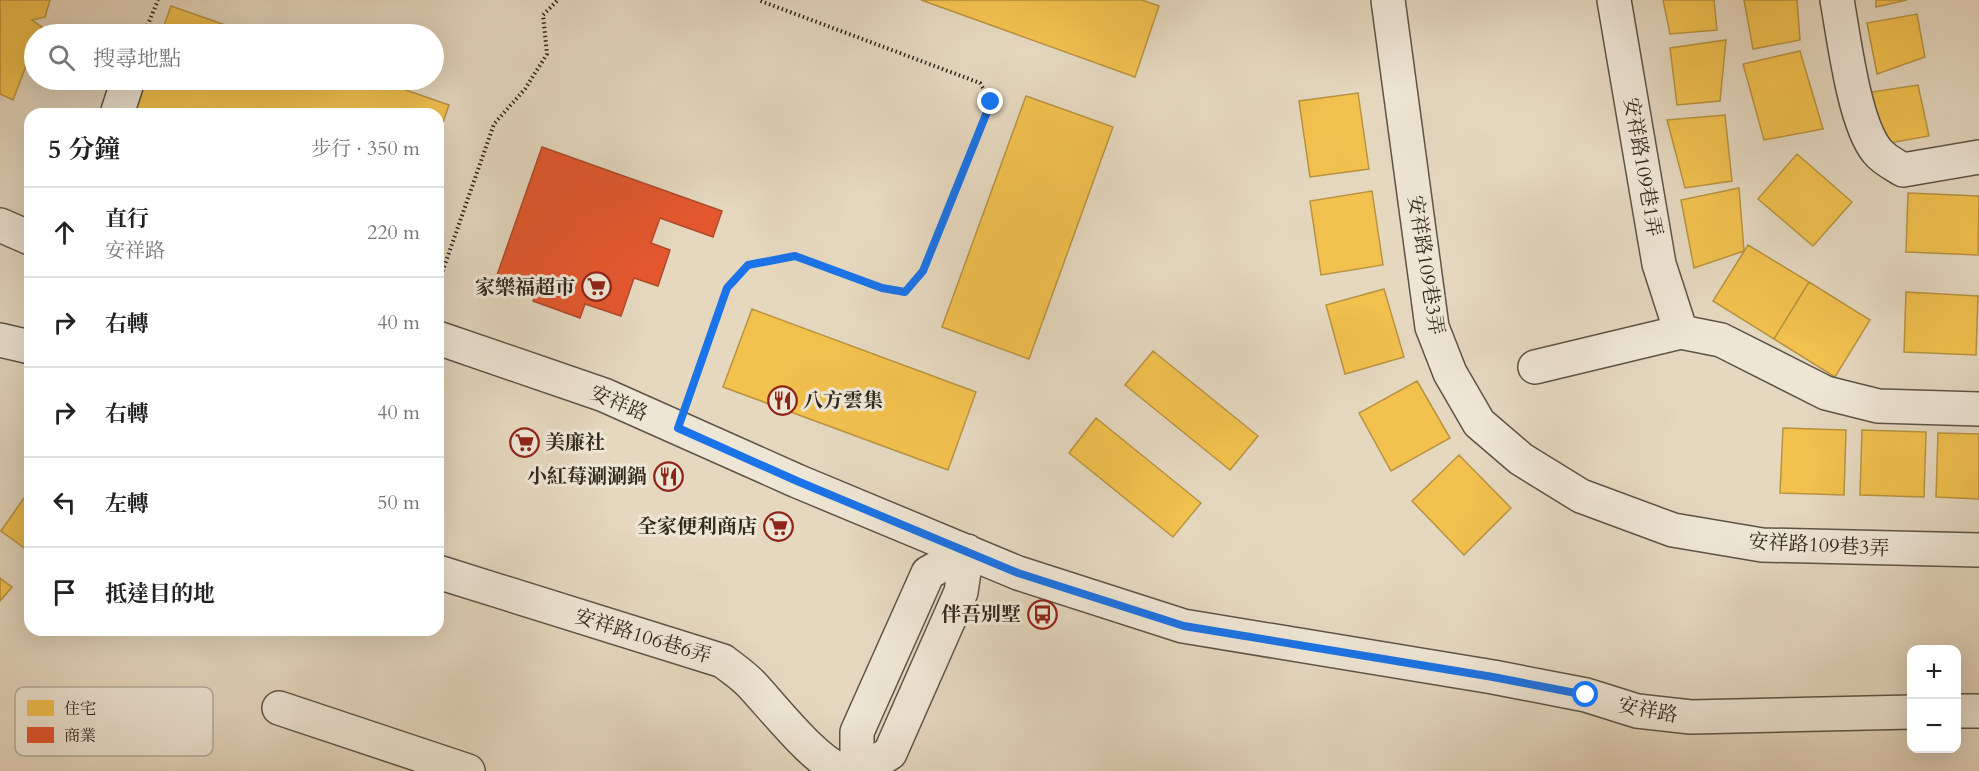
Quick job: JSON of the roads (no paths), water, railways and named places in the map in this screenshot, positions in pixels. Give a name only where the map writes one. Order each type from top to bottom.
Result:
[{"type":"street","name":"安祥路109巷3弄","points":[[1388,0],[1432,327],[1450,373],[1479,423],[1521,459],[1581,496],[1673,530],[1762,545],[1979,550]]},
{"type":"street","name":"安祥路109巷1弄","points":[[1614,0],[1659,264],[1681,332]]},
{"type":"street","points":[[1837,0],[1856,100],[1867,136],[1878,153],[1903,170],[1979,157]]},
{"type":"street","points":[[119,108],[125,90]]},
{"type":"street","points":[[0,225],[24,235]]},
{"type":"street","points":[[1535,367],[1681,332],[1721,340],[1826,393],[1878,406],[1979,409]]},
{"type":"street","points":[[0,340],[24,346]]},
{"type":"street","name":"安祥路","points":[[444,340],[604,395],[797,481],[1018,573],[1184,626],[1586,695],[1637,711],[1691,717],[1907,712]]},
{"type":"street","points":[[859,771],[857,732],[928,573],[967,551]]},
{"type":"street","name":"安祥路106巷6弄","points":[[444,574],[723,661],[750,683],[803,741],[837,770],[845,771]]},
{"type":"street","points":[[279,708],[468,771]]},
{"type":"street","points":[[1961,711],[1979,711]]},
{"type":"place","name":"家樂福超市","points":[[596,287]]},
{"type":"place","name":"八方雲集","points":[[782,400]]},
{"type":"place","name":"美廉社","points":[[524,442]]},
{"type":"place","name":"小紅莓涮涮鍋","points":[[668,476]]},
{"type":"place","name":"全家便利商店","points":[[778,526]]},
{"type":"place","name":"伴吾別墅","points":[[1042,614]]}]
